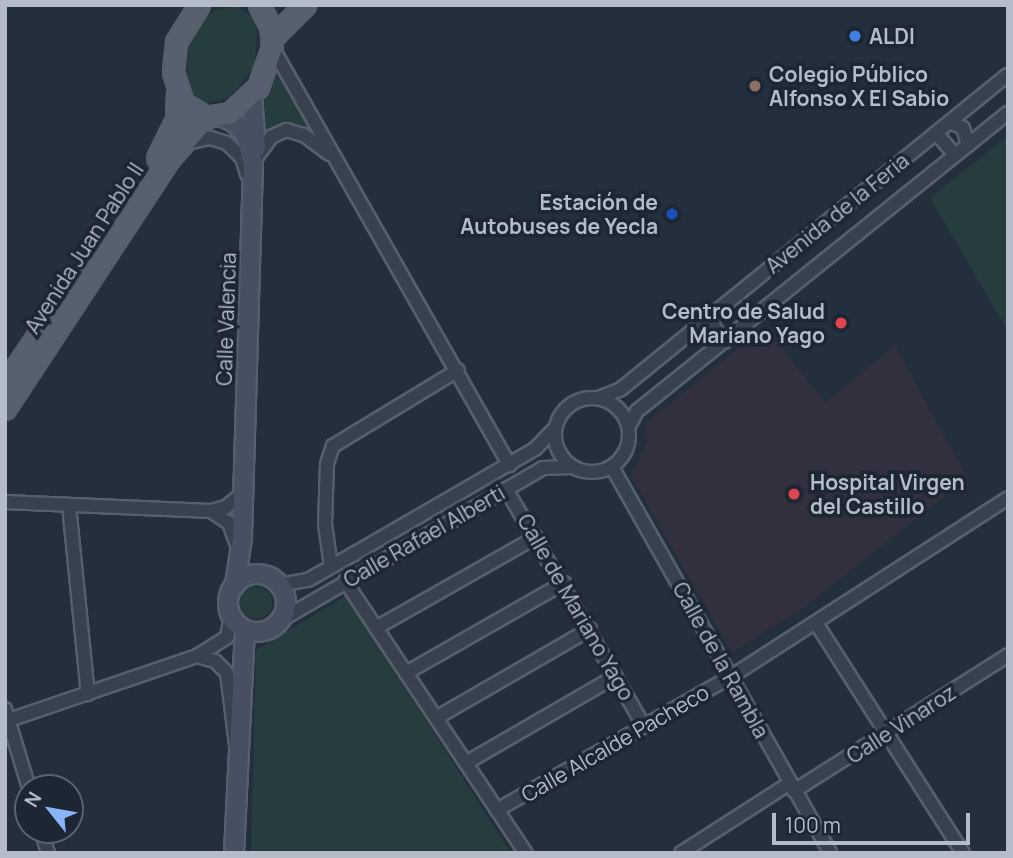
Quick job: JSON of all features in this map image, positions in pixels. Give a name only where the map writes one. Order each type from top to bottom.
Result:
[{"type":"main road","name":"Avenida Juan Pablo II","points":[[5,383],[160,153],[176,119],[177,93],[173,57],[182,29],[199,5]]},
{"type":"main road","points":[[253,165],[252,96],[272,43],[305,5]]},
{"type":"main road","points":[[263,6],[272,43]]},
{"type":"main road","points":[[177,93],[189,109],[213,117]]},
{"type":"main road","name":"Avenida Juan Pablo II","points":[[5,409],[179,145],[213,117],[252,96]]},
{"type":"main road","name":"Calle Valencia","points":[[213,117],[234,122],[246,135],[253,165],[242,538],[235,585]]},
{"type":"main road","name":"Calle Valencia","points":[[242,538],[249,558],[263,575]]},
{"type":"main road","points":[[250,575],[263,575],[279,585],[286,606],[281,620],[267,631],[246,630],[231,617],[228,600],[235,585],[250,575]]},
{"type":"main road","points":[[234,853],[246,630]]},
{"type":"street","points":[[272,43],[333,158],[458,370],[509,465]]},
{"type":"street","name":"Avenida de la Feria","points":[[598,398],[621,389],[1008,75]]},
{"type":"street","name":"Avenida de la Feria","points":[[629,426],[637,411],[1008,113]]},
{"type":"street","points":[[950,122],[963,128],[968,145]]},
{"type":"street","points":[[253,165],[264,144],[286,130],[304,135],[333,158]]},
{"type":"street","points":[[936,133],[955,155]]},
{"type":"street","points":[[179,145],[210,138],[227,144],[242,158],[252,192]]},
{"type":"street","points":[[708,318],[724,341]]},
{"type":"street","points":[[331,567],[325,524],[327,464],[332,446],[458,370]]},
{"type":"street","points":[[598,398],[618,407],[629,426],[626,450],[612,467],[592,473],[572,467],[558,450],[555,428],[559,417],[576,401],[598,398]]},
{"type":"street","name":"Calle Rafael Alberti","points":[[279,585],[308,580],[331,567],[535,449],[555,428]]},
{"type":"street","name":"Calle Rafael Alberti","points":[[281,620],[543,468],[572,467]]},
{"type":"street","name":"Calle de la Rambla","points":[[612,467],[830,853]]},
{"type":"street","name":"Calle de Mariano Yago","points":[[506,489],[564,583],[644,726]]},
{"type":"street","points":[[5,502],[211,511],[226,507],[243,493]]},
{"type":"street","name":"Calle Alcalde Pacheco","points":[[498,810],[732,676],[1008,498]]},
{"type":"street","points":[[69,505],[88,694]]},
{"type":"street","points":[[211,511],[233,528],[239,564]]},
{"type":"street","points":[[376,628],[536,537]]},
{"type":"street","points":[[345,581],[526,853]]},
{"type":"street","points":[[406,673],[564,583]]},
{"type":"street","points":[[25,774],[7,714],[88,694],[197,656],[227,637],[231,617]]},
{"type":"street","points":[[816,623],[889,732],[963,853]]},
{"type":"street","points":[[436,718],[590,629]]},
{"type":"street","name":"Calle Vinaroz","points":[[681,853],[889,732],[1008,655]]},
{"type":"street","points":[[197,656],[215,661],[227,673],[230,722],[239,753]]},
{"type":"street","points":[[466,763],[616,676]]},
{"type":"shaded area","name":"Hospital Virgen del Castillo","points":[[765,327],[825,403],[895,346],[967,478],[807,605],[732,652],[631,476],[647,443],[646,423]]},
{"type":"green space","points":[[236,6],[251,16],[257,27],[255,65],[231,97],[206,103],[189,91],[185,52],[204,19],[216,10]]},
{"type":"green space","points":[[277,71],[281,73],[319,139],[289,124],[265,135],[260,104]]},
{"type":"green space","points":[[1008,136],[1008,331],[930,198]]},
{"type":"green space","points":[[256,587],[267,592],[272,603],[267,614],[256,619],[245,614],[240,603],[245,592]]},
{"type":"green space","points":[[346,596],[511,853],[251,853],[256,650]]},
{"type":"place","name":"ALDI","points":[[855,36]]},
{"type":"place","name":"Colegio Público Alfonso X El Sabio","points":[[755,86]]},
{"type":"place","name":"Estación de Autobuses de Yecla","points":[[672,214]]},
{"type":"place","name":"Centro de Salud Mariano Yago","points":[[841,323]]},
{"type":"place","name":"Hospital Virgen del Castillo","points":[[794,494]]}]
